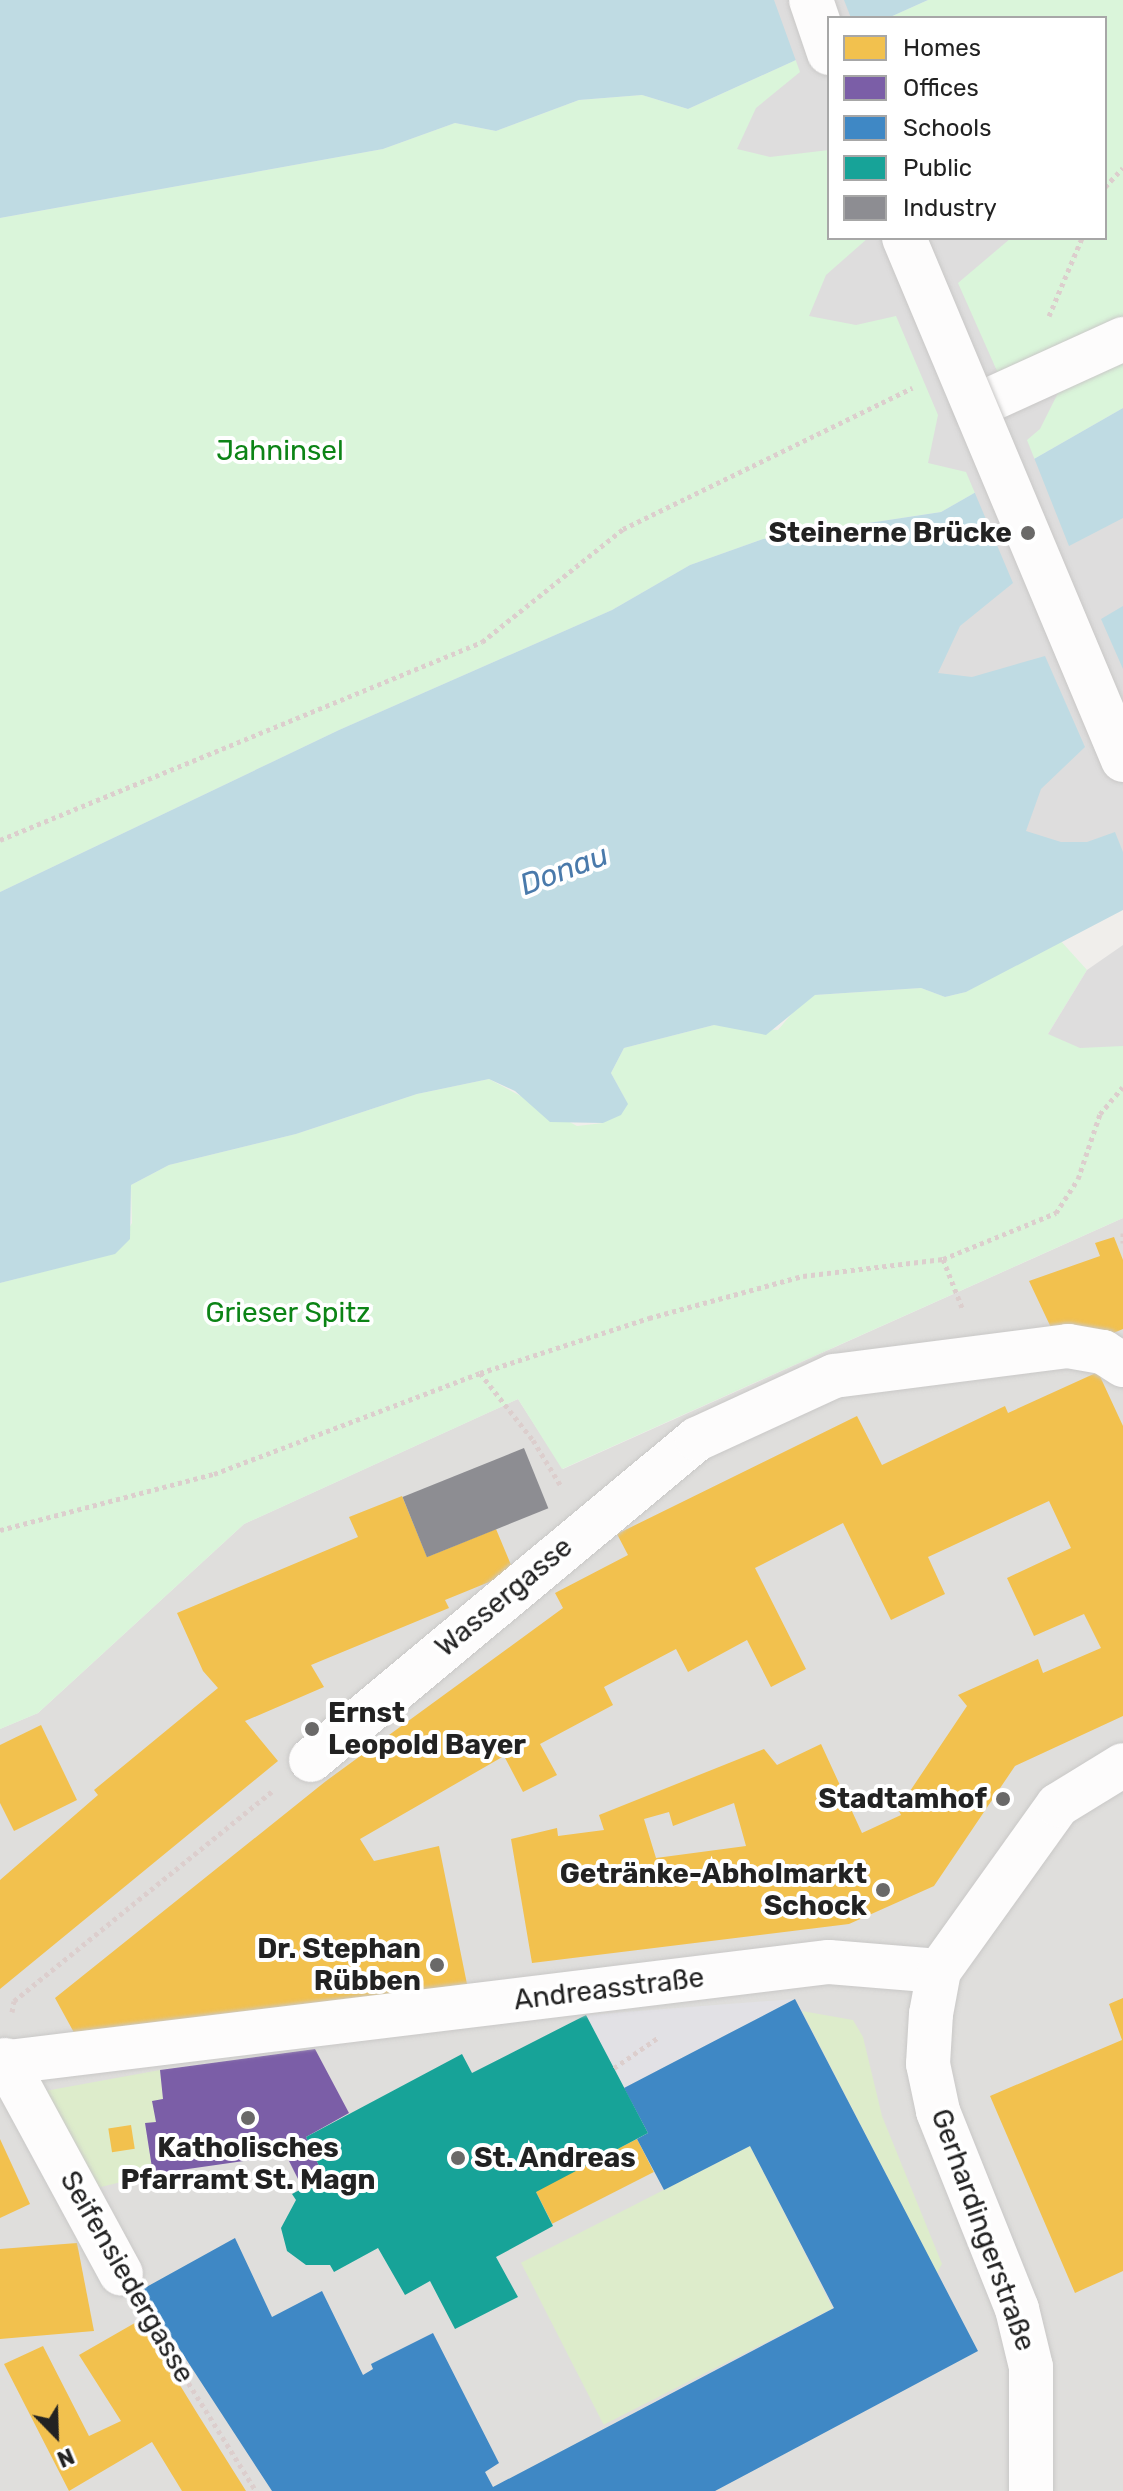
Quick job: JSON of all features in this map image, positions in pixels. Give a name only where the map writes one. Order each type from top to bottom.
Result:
[{"type":"street","points":[[811,0],[827,47]]},
{"type":"street","points":[[905,240],[1123,760]]},
{"type":"street","points":[[976,406],[1123,339]]},
{"type":"street","name":"Wassergasse","points":[[311,1760],[587,1527],[697,1439],[834,1376],[983,1360],[1068,1346],[1103,1352],[1123,1365]]},
{"type":"street","points":[[939,1971],[1058,1805],[1123,1765]]},
{"type":"street","name":"Andreasstraße","points":[[2,2062],[829,1962],[939,1971]]},
{"type":"street","name":"Gerhardingerstraße","points":[[939,1971],[928,2064],[938,2111],[1017,2309],[1031,2367],[1031,2491]]},
{"type":"street","name":"Seifensiedergasse","points":[[2,2062],[121,2274]]},
{"type":"path","points":[[1107,185],[1123,168]]},
{"type":"path","points":[[1047,321],[1081,240]]},
{"type":"path","points":[[0,840],[482,642],[623,529],[887,402]]},
{"type":"path","points":[[0,1530],[214,1474],[480,1373],[649,1318],[803,1276],[943,1259],[1056,1213],[1078,1179],[1100,1114],[1123,1087]]},
{"type":"path","points":[[1123,1233],[1123,1243]]},
{"type":"path","points":[[943,1259],[983,1360]]},
{"type":"path","points":[[480,1373],[533,1440],[587,1527]]},
{"type":"path","points":[[2,2062],[14,2001],[311,1760]]},
{"type":"path","name":"Seifensiedergasse","points":[[121,2274],[256,2491]]},
{"type":"shaded area","points":[[1123,1218],[1123,2491],[0,2491],[0,1729],[38,1713],[244,1524],[518,1399],[563,1469]]},
{"type":"shaded area","points":[[795,1999],[624,2088],[586,2015]]},
{"type":"green space","name":"Jahninsel","points":[[928,0],[1123,0],[1123,408],[941,512],[763,539],[690,565],[612,610],[339,730],[0,892],[0,218],[383,149],[455,123],[496,131],[579,100],[642,95],[688,109],[827,46],[827,240],[1107,240],[1107,16],[892,16]]},
{"type":"green space","name":"Grieser Spitz","points":[[1059,939],[1087,970],[1048,1034],[1123,1046],[1123,1218],[562,1469],[518,1399],[244,1524],[38,1713],[0,1729],[0,1283],[115,1253],[132,1223],[131,1185],[169,1165],[296,1134],[417,1094],[489,1079],[577,1126],[603,1123],[625,1099],[611,1073],[624,1048],[714,1025],[778,1030],[804,999],[815,995],[921,988],[945,997],[966,992]]},
{"type":"green space","points":[[802,2011],[853,2020],[863,2037],[882,2116],[942,2264],[937,2273]]},
{"type":"green space","points":[[160,2070],[163,2099],[153,2101],[156,2122],[145,2124],[153,2174],[93,2189],[45,2091]]},
{"type":"green space","points":[[750,2146],[833,2308],[604,2425],[521,2263]]},
{"type":"water","points":[[0,0],[928,0],[892,16],[827,16],[827,46],[688,109],[642,95],[579,100],[496,131],[455,123],[383,149],[0,218]]},
{"type":"water","name":"Donau","points":[[1123,408],[1123,910],[966,992],[945,997],[921,988],[815,995],[766,1035],[714,1025],[624,1048],[611,1073],[628,1104],[621,1115],[603,1123],[550,1122],[515,1091],[489,1079],[417,1094],[296,1134],[169,1165],[131,1185],[130,1239],[115,1254],[0,1283],[0,892],[339,730],[612,610],[690,565],[763,539],[941,512]]},
{"type":"pier","points":[[774,0],[844,0],[850,16],[827,16],[827,150],[770,157],[737,149],[756,108],[800,72]]},
{"type":"pier","name":"Steinerne Brücke","points":[[866,240],[1009,240],[958,283],[1001,380],[1059,391],[1040,429],[1027,440],[1069,546],[1123,518],[1123,606],[1101,619],[1123,669],[1123,852],[1115,832],[1087,842],[1061,842],[1026,831],[1041,789],[1085,747],[1045,656],[972,677],[938,673],[960,626],[1013,583],[966,472],[928,463],[938,415],[896,316],[856,325],[809,316],[826,275]]},
{"type":"pier","points":[[1123,945],[1123,1046],[1080,1048],[1048,1034],[1087,970]]},
{"type":"building: Homes","points":[[1114,1237],[1123,1260],[1123,1329],[1106,1336],[1054,1334],[1029,1281],[1100,1256],[1095,1243]]},
{"type":"building: Homes","points":[[1098,1372],[1123,1426],[1123,1716],[1015,1766],[934,1886],[849,1924],[532,1963],[511,1839],[557,1828],[558,1836],[604,1830],[599,1815],[764,1749],[777,1765],[821,1744],[862,1833],[901,1815],[898,1809],[967,1706],[958,1695],[1038,1659],[1043,1673],[1101,1648],[1084,1614],[1034,1636],[1007,1578],[1071,1548],[1049,1501],[928,1557],[945,1594],[891,1620],[843,1523],[755,1568],[806,1669],[771,1687],[747,1640],[688,1672],[676,1649],[604,1687],[613,1705],[540,1744],[557,1775],[523,1792],[504,1756],[360,1839],[374,1861],[439,1846],[467,1984],[77,2038],[55,1998],[326,1781],[563,1608],[555,1593],[628,1555],[617,1534],[857,1416],[882,1465],[1005,1406],[1008,1413]],"holes":[[[734,1803],[746,1846],[656,1858],[644,1819],[669,1812],[673,1826]]]},
{"type":"building: Homes","points":[[402,1496],[427,1557],[496,1529],[514,1572],[445,1600],[449,1608],[311,1665],[324,1687],[245,1721],[278,1761],[0,1989],[0,1880],[98,1795],[94,1790],[218,1688],[203,1671],[177,1613],[358,1537],[349,1517]]},
{"type":"building: Homes","points":[[41,1725],[77,1800],[14,1831],[0,1803],[0,1745]]},
{"type":"building: Homes","points":[[1123,1998],[1123,2271],[1075,2293],[990,2096],[1122,2040],[1109,2004]]},
{"type":"building: Homes","points":[[131,2125],[135,2149],[112,2152],[108,2129]]},
{"type":"building: Homes","points":[[0,2139],[30,2204],[0,2218]]},
{"type":"building: Homes","points":[[637,2139],[654,2172],[552,2224],[535,2191]]},
{"type":"building: Homes","points":[[77,2243],[94,2331],[0,2339],[0,2249]]},
{"type":"building: Homes","points":[[140,2320],[246,2491],[182,2491],[152,2442],[69,2491],[4,2364],[43,2346],[89,2436],[121,2421],[79,2355]]},
{"type":"building: Offices","name":"Katholisches Pfarramt St. Magn","points":[[315,2049],[349,2113],[306,2137],[324,2177],[303,2189],[286,2155],[153,2174],[145,2123],[156,2122],[152,2101],[163,2099],[160,2070]]},
{"type":"building: Schools","points":[[795,1999],[978,2351],[715,2491],[272,2491],[141,2290],[235,2238],[272,2317],[322,2291],[363,2375],[373,2369],[371,2364],[433,2333],[499,2463],[485,2472],[493,2487],[834,2308],[750,2146],[664,2190],[637,2139],[648,2133],[624,2088]]},
{"type":"building: Public","name":"St. Andreas","points":[[586,2015],[648,2133],[536,2192],[553,2226],[496,2257],[518,2297],[455,2329],[430,2281],[405,2295],[378,2248],[334,2272],[330,2265],[306,2265],[287,2251],[281,2228],[296,2200],[292,2194],[324,2177],[306,2137],[462,2054],[472,2073]]},
{"type":"building: Industry","points":[[524,1448],[548,1508],[427,1557],[403,1497]]},
{"type":"place","name":"Steinerne Brücke","points":[[1028,533]]},
{"type":"place","name":"Ernst Leopold Bayer","points":[[312,1729]]},
{"type":"place","name":"Stadtamhof","points":[[1003,1799]]},
{"type":"place","name":"Getränke-Abholmarkt Schock","points":[[883,1890]]},
{"type":"place","name":"Dr. Stephan Rübben","points":[[437,1965]]},
{"type":"place","name":"Katholisches Pfarramt St. Magn","points":[[248,2118]]},
{"type":"place","name":"St. Andreas","points":[[458,2158]]}]
